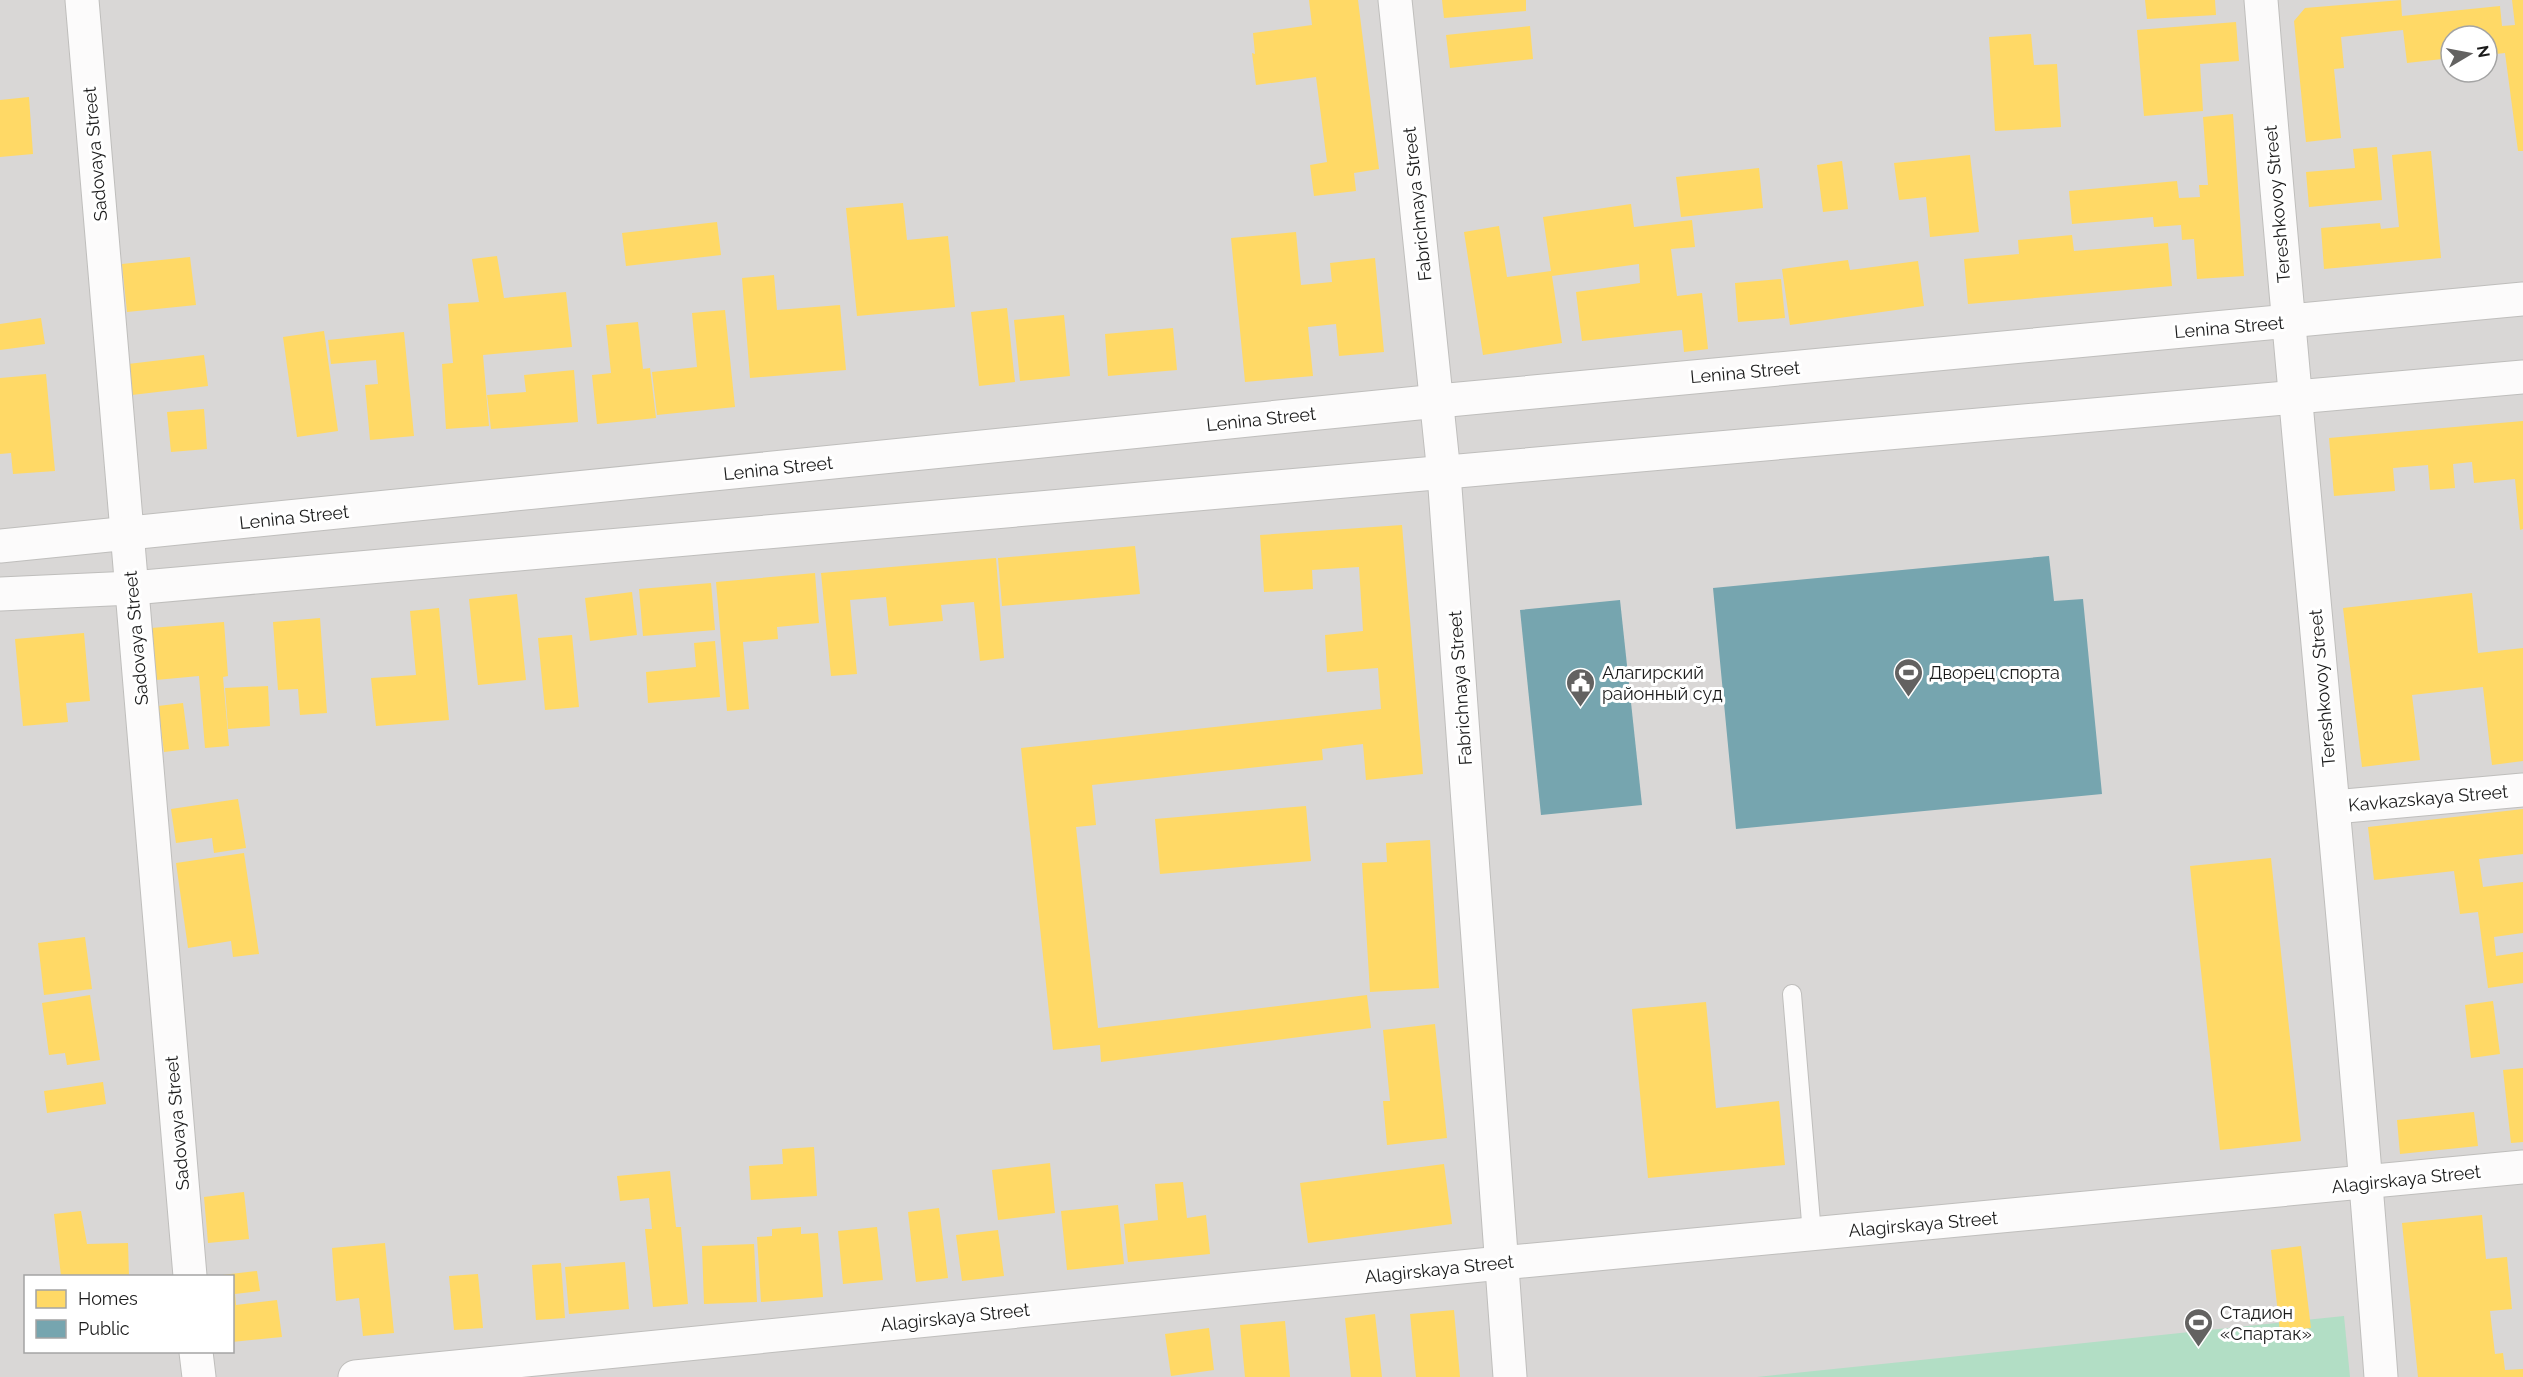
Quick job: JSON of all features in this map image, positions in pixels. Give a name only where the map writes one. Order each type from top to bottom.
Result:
[{"type":"street","name":"Sadovaya Street","points":[[82,0],[190,1275]]},
{"type":"street","name":"Fabrichnaya Street","points":[[1395,0],[1438,401],[1510,1377]]},
{"type":"street","name":"Tereshkovoy Street","points":[[2260,0],[2287,321],[2334,807],[2367,1183],[2381,1377]]},
{"type":"street","name":"Lenina Street","points":[[0,546],[1438,401],[2523,299]]},
{"type":"street","points":[[0,594],[132,588],[2523,377]]},
{"type":"street","name":"Kavkazskaya Street","points":[[2334,807],[2523,790]]},
{"type":"street","name":"Alagirskaya Street","points":[[355,1377],[1501,1263],[2523,1167]]},
{"type":"street","points":[[196,1353],[199,1377]]},
{"type":"lane","points":[[1792,994],[1812,1234]]},
{"type":"shaded area","points":[[0,0],[2523,0],[2523,1377],[0,1377]]},
{"type":"green space","name":"Стадион «Спартак»","points":[[2344,1316],[2350,1377],[1757,1377]]},
{"type":"building: Homes","points":[[1309,0],[1358,0],[1379,169],[1354,173],[1356,191],[1314,196],[1310,165],[1327,162],[1316,77],[1256,85],[1252,53],[1255,54],[1253,33],[1312,25]]},
{"type":"building: Homes","points":[[1442,0],[1526,0],[1526,11],[1444,18]]},
{"type":"building: Homes","points":[[2145,0],[2215,0],[2216,15],[2147,19]]},
{"type":"building: Homes","points":[[2401,0],[2402,16],[2500,6],[2502,26],[2515,25],[2512,0],[2523,0],[2523,151],[2518,151],[2505,53],[2499,54],[2499,24],[2439,24],[2439,59],[2407,63],[2403,30],[2341,37],[2344,68],[2334,69],[2341,138],[2306,142],[2294,21],[2305,8]]},
{"type":"building: Homes","points":[[2236,22],[2239,61],[2200,64],[2203,111],[2144,116],[2137,30]]},
{"type":"building: Homes","points":[[1530,26],[1533,59],[1450,68],[1446,35]]},
{"type":"building: Homes","points":[[2031,34],[2034,65],[2057,64],[2061,127],[1995,131],[1989,37]]},
{"type":"building: Homes","points":[[29,97],[33,154],[0,157],[0,100]]},
{"type":"building: Homes","points":[[2233,114],[2244,276],[2197,279],[2194,239],[2182,240],[2181,225],[2154,227],[2153,217],[2072,224],[2069,191],[2177,181],[2179,198],[2200,197],[2199,185],[2208,185],[2203,117]]},
{"type":"building: Homes","points":[[2377,147],[2382,200],[2309,207],[2306,172],[2355,168],[2353,149]]},
{"type":"building: Homes","points":[[2431,151],[2441,258],[2324,269],[2321,228],[2380,223],[2381,229],[2399,227],[2392,155]]},
{"type":"building: Homes","points":[[1970,155],[1979,232],[1930,237],[1926,197],[1899,200],[1894,163]]},
{"type":"building: Homes","points":[[1842,161],[1848,209],[1823,212],[1817,165]]},
{"type":"building: Homes","points":[[1759,168],[1763,208],[1681,217],[1676,177]]},
{"type":"building: Homes","points":[[903,203],[907,240],[948,236],[955,307],[857,316],[846,208]]},
{"type":"building: Homes","points":[[1631,204],[1634,227],[1692,220],[1695,247],[1671,249],[1677,296],[1702,293],[1708,349],[1684,352],[1682,330],[1582,341],[1576,292],[1640,283],[1639,264],[1552,276],[1562,343],[1483,355],[1464,232],[1499,226],[1507,277],[1551,271],[1543,217]]},
{"type":"building: Homes","points":[[717,222],[721,255],[626,266],[622,233]]},
{"type":"building: Homes","points":[[1296,232],[1301,285],[1332,282],[1330,263],[1375,258],[1384,352],[1339,356],[1336,324],[1308,327],[1313,376],[1245,382],[1231,238]]},
{"type":"building: Homes","points":[[2072,235],[2074,251],[2168,243],[2172,286],[1968,304],[1964,259],[2019,254],[2018,240]]},
{"type":"building: Homes","points":[[497,256],[504,298],[566,292],[572,347],[483,355],[489,426],[446,429],[442,364],[453,363],[448,304],[479,302],[472,259]]},
{"type":"building: Homes","points":[[190,257],[196,305],[127,312],[122,264]]},
{"type":"building: Homes","points":[[1848,260],[1850,270],[1918,261],[1924,306],[1790,325],[1782,269]]},
{"type":"building: Homes","points":[[774,275],[777,310],[840,305],[846,370],[750,378],[742,278]]},
{"type":"building: Homes","points":[[1781,279],[1785,318],[1738,322],[1735,283]]},
{"type":"building: Homes","points":[[1007,308],[1015,382],[979,386],[971,312]]},
{"type":"building: Homes","points":[[725,310],[735,407],[657,415],[652,372],[697,367],[692,313]]},
{"type":"building: Homes","points":[[1064,315],[1070,376],[1020,381],[1014,320]]},
{"type":"building: Homes","points":[[41,318],[45,344],[0,350],[0,324]]},
{"type":"building: Homes","points":[[638,322],[643,369],[650,368],[656,418],[597,424],[592,375],[611,373],[606,325]]},
{"type":"building: Homes","points":[[1173,328],[1177,370],[1108,376],[1105,334]]},
{"type":"building: Homes","points":[[324,331],[338,431],[297,437],[283,337]]},
{"type":"building: Homes","points":[[404,332],[414,436],[370,440],[365,385],[378,384],[376,360],[331,364],[328,340]]},
{"type":"building: Homes","points":[[204,355],[208,386],[132,395],[128,364]]},
{"type":"building: Homes","points":[[574,370],[578,422],[491,429],[487,395],[526,392],[524,375]]},
{"type":"building: Homes","points":[[46,374],[55,471],[13,474],[11,453],[0,454],[0,378]]},
{"type":"building: Homes","points":[[204,409],[207,449],[171,452],[167,412]]},
{"type":"building: Homes","points":[[2523,421],[2523,529],[2520,530],[2515,479],[2474,483],[2472,462],[2453,464],[2455,488],[2430,490],[2428,465],[2393,468],[2395,491],[2334,496],[2329,438]]},
{"type":"building: Homes","points":[[1402,525],[1423,774],[1366,780],[1363,744],[1322,749],[1323,760],[1092,785],[1096,825],[1076,827],[1098,1028],[1367,995],[1371,1028],[1101,1062],[1100,1045],[1053,1050],[1021,748],[1381,709],[1378,668],[1327,672],[1325,635],[1363,631],[1359,567],[1312,570],[1313,589],[1264,592],[1260,535]]},
{"type":"building: Homes","points":[[1135,546],[1140,594],[1002,606],[998,558]]},
{"type":"building: Homes","points":[[996,558],[1004,658],[980,661],[974,602],[941,605],[943,621],[889,626],[886,597],[850,600],[857,674],[831,676],[821,573]]},
{"type":"building: Homes","points":[[815,573],[819,623],[777,627],[778,639],[743,642],[749,709],[727,711],[716,582]]},
{"type":"building: Homes","points":[[711,583],[715,630],[643,636],[639,589]]},
{"type":"building: Homes","points":[[632,592],[637,635],[590,641],[585,598]]},
{"type":"building: Homes","points":[[2472,593],[2478,653],[2523,648],[2523,761],[2492,765],[2483,687],[2412,695],[2420,760],[2362,767],[2343,608]]},
{"type":"building: Homes","points":[[517,594],[526,680],[478,685],[469,599]]},
{"type":"building: Homes","points":[[439,608],[449,720],[376,726],[371,678],[416,675],[410,611]]},
{"type":"building: Homes","points":[[320,618],[327,713],[300,715],[298,689],[278,690],[273,622]]},
{"type":"building: Homes","points":[[224,622],[228,676],[223,677],[229,746],[205,748],[199,676],[156,680],[151,628]]},
{"type":"building: Homes","points":[[84,633],[90,701],[66,703],[68,722],[23,726],[15,639]]},
{"type":"building: Homes","points":[[572,635],[579,707],[545,710],[538,638]]},
{"type":"building: Homes","points":[[715,641],[720,697],[648,703],[646,672],[696,667],[694,643]]},
{"type":"building: Homes","points":[[268,686],[270,726],[228,729],[225,688]]},
{"type":"building: Homes","points":[[183,703],[189,749],[164,752],[158,706]]},
{"type":"building: Homes","points":[[238,799],[246,848],[214,853],[212,838],[176,843],[171,809]]},
{"type":"building: Homes","points":[[1306,806],[1311,861],[1160,874],[1155,819]]},
{"type":"building: Homes","points":[[2523,809],[2523,854],[2479,859],[2483,887],[2523,882],[2523,933],[2494,937],[2496,956],[2523,952],[2523,983],[2488,988],[2478,912],[2460,914],[2454,871],[2374,880],[2368,827]]},
{"type":"building: Homes","points":[[1430,840],[1439,988],[1370,992],[1362,863],[1387,862],[1386,843]]},
{"type":"building: Homes","points":[[244,853],[259,954],[233,957],[231,941],[188,948],[176,863]]},
{"type":"building: Homes","points":[[2271,858],[2301,1141],[2220,1150],[2190,866]]},
{"type":"building: Homes","points":[[85,937],[92,989],[44,995],[38,943]]},
{"type":"building: Homes","points":[[90,995],[100,1060],[67,1065],[65,1053],[49,1055],[42,1003]]},
{"type":"building: Homes","points":[[2493,1001],[2500,1054],[2471,1058],[2465,1005]]},
{"type":"building: Homes","points":[[1706,1002],[1716,1108],[1779,1101],[1785,1165],[1648,1178],[1632,1009]]},
{"type":"building: Homes","points":[[1435,1024],[1447,1138],[1387,1145],[1383,1101],[1390,1101],[1383,1030]]},
{"type":"building: Homes","points":[[2523,1068],[2523,1142],[2511,1143],[2503,1070]]},
{"type":"building: Homes","points":[[103,1082],[106,1104],[47,1113],[44,1091]]},
{"type":"building: Homes","points":[[2474,1112],[2478,1146],[2400,1154],[2397,1120]]},
{"type":"building: Homes","points":[[814,1147],[817,1196],[751,1200],[749,1166],[783,1164],[782,1149]]},
{"type":"building: Homes","points":[[1050,1163],[1055,1213],[998,1220],[992,1170]]},
{"type":"building: Homes","points":[[1444,1164],[1452,1224],[1308,1243],[1300,1183]]},
{"type":"building: Homes","points":[[670,1171],[676,1227],[681,1227],[688,1304],[653,1307],[645,1229],[652,1229],[649,1198],[620,1201],[617,1176]]},
{"type":"building: Homes","points":[[1183,1182],[1187,1218],[1206,1215],[1210,1254],[1128,1262],[1124,1224],[1158,1220],[1155,1184]]},
{"type":"building: Homes","points":[[244,1192],[249,1239],[208,1243],[204,1197]]},
{"type":"building: Homes","points":[[1118,1205],[1124,1264],[1067,1270],[1061,1211]]},
{"type":"building: Homes","points":[[939,1208],[948,1278],[916,1282],[908,1212]]},
{"type":"building: Homes","points":[[81,1211],[87,1244],[128,1243],[129,1275],[61,1275],[54,1214]]},
{"type":"building: Homes","points":[[2482,1215],[2486,1259],[2507,1257],[2512,1309],[2490,1311],[2495,1354],[2503,1353],[2505,1370],[2523,1369],[2523,1377],[2418,1377],[2402,1223]]},
{"type":"building: Homes","points":[[801,1227],[801,1234],[818,1233],[823,1297],[761,1302],[757,1237],[772,1236],[772,1229]]},
{"type":"building: Homes","points":[[877,1227],[883,1280],[843,1284],[838,1231]]},
{"type":"building: Homes","points":[[998,1230],[1004,1276],[962,1281],[956,1235]]},
{"type":"building: Homes","points":[[385,1243],[394,1333],[363,1336],[359,1298],[336,1301],[332,1248]]},
{"type":"building: Homes","points":[[754,1244],[757,1302],[704,1304],[702,1246]]},
{"type":"building: Homes","points":[[2301,1246],[2311,1328],[2280,1332],[2271,1250]]},
{"type":"building: Homes","points":[[625,1262],[629,1309],[569,1314],[565,1267]]},
{"type":"building: Homes","points":[[561,1263],[565,1318],[536,1320],[532,1265]]},
{"type":"building: Homes","points":[[257,1271],[260,1291],[235,1294],[236,1305],[277,1300],[282,1337],[234,1342],[234,1275],[222,1275]]},
{"type":"building: Homes","points":[[478,1274],[483,1328],[454,1330],[449,1276]]},
{"type":"building: Homes","points":[[1454,1310],[1460,1377],[1416,1377],[1410,1314]]},
{"type":"building: Homes","points":[[1375,1314],[1382,1377],[1351,1377],[1345,1318]]},
{"type":"building: Homes","points":[[1285,1321],[1290,1377],[1245,1377],[1240,1325]]},
{"type":"building: Homes","points":[[1209,1328],[1214,1370],[1171,1376],[1165,1334]]},
{"type":"building: Public","name":"Дворец спорта","points":[[2049,556],[2054,601],[2083,599],[2102,794],[1736,829],[1713,588]]},
{"type":"building: Public","name":"Алагирский районный суд","points":[[1620,600],[1642,805],[1541,815],[1520,610]]},
{"type":"place","name":"Дворец спорта","points":[[1908,698]]},
{"type":"place","name":"Алагирский районный суд","points":[[1581,708]]},
{"type":"place","name":"Стадион «Спартак»","points":[[2199,1348]]}]
